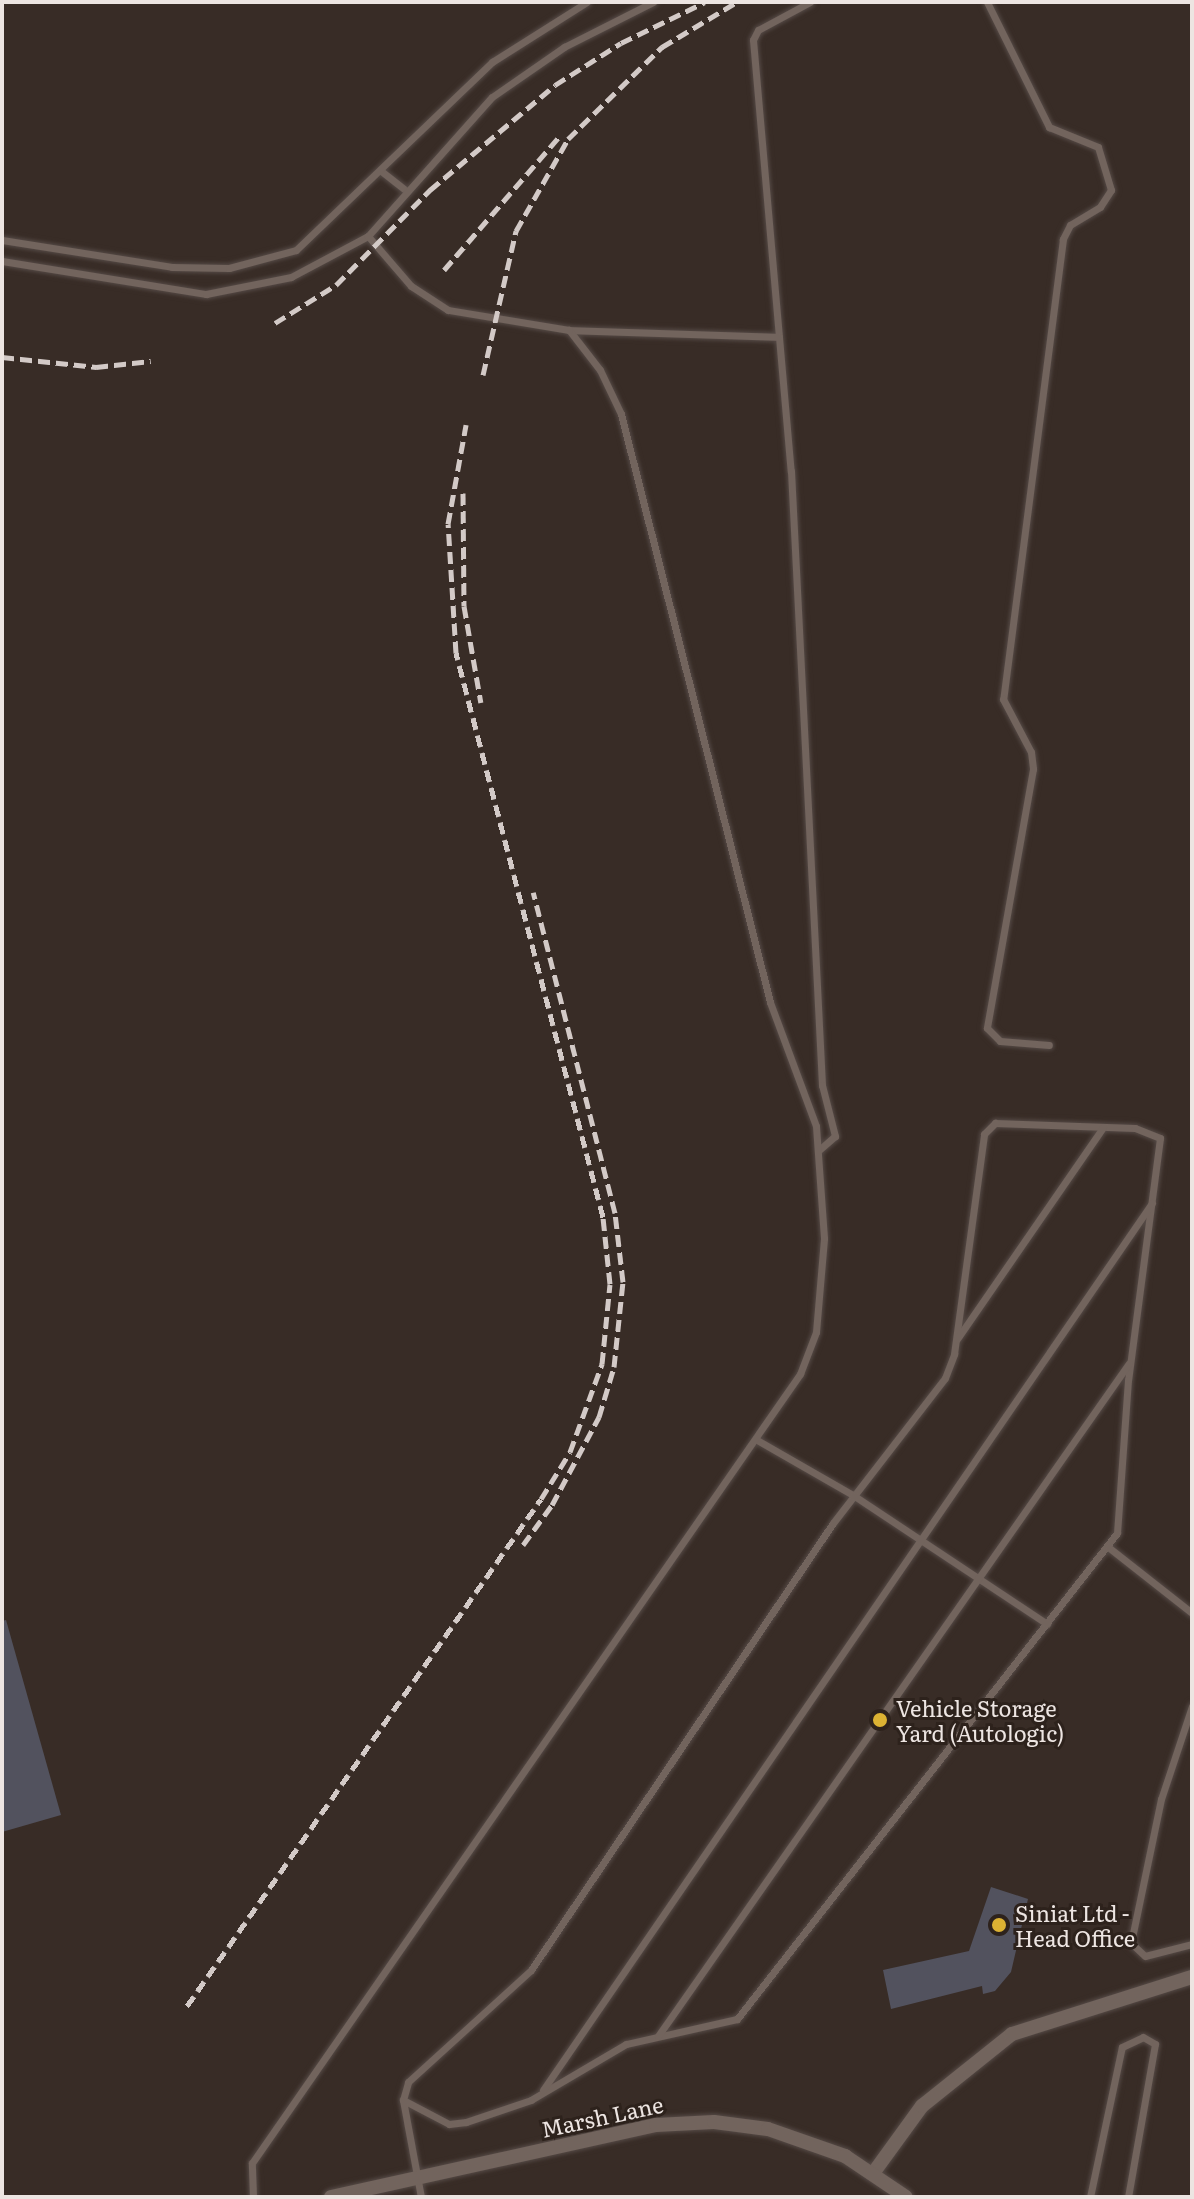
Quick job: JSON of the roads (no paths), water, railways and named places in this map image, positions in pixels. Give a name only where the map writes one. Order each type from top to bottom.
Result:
[{"type":"street","points":[[874,2172],[922,2106],[1012,2034],[1192,1977]]},
{"type":"street","name":"Marsh Lane","points":[[331,2197],[416,2175],[656,2125],[714,2122],[785,2133],[874,2172],[906,2197]]},
{"type":"lane","points":[[2,240],[172,267],[229,268],[296,250],[381,171],[415,130],[492,62],[587,2]]},
{"type":"lane","points":[[2,261],[150,287],[236,292],[291,277],[368,236],[404,189],[492,97],[564,47],[653,2]]},
{"type":"lane","points":[[810,2],[758,30],[753,40],[779,337],[813,839],[822,1085],[835,1136],[819,1150]]},
{"type":"lane","points":[[987,2],[1049,127],[1098,147],[1111,190],[1107,201],[1070,225],[1063,239],[1003,699],[1031,752],[1033,769],[987,1028],[1000,1041],[1049,1045]]},
{"type":"lane","points":[[381,171],[404,189]]},
{"type":"lane","points":[[368,236],[411,286],[448,310],[569,330],[779,337]]},
{"type":"lane","points":[[253,2197],[252,2163],[757,1440],[800,1374],[816,1332],[825,1225],[819,1150],[812,1112],[770,1002],[634,457],[600,370],[569,330]]},
{"type":"lane","points":[[403,2100],[457,2124],[509,2109],[613,2050],[658,2036],[731,2021],[744,2012],[1108,1547],[1122,1517],[1130,1361],[1153,1202],[1157,1133],[1103,1127],[995,1123],[986,1128],[955,1341],[945,1378],[853,1495],[545,1951],[507,1997],[408,2082],[403,2100],[421,2197]]},
{"type":"lane","points":[[955,1341],[1103,1127]]},
{"type":"lane","points":[[542,2091],[1153,1202]]},
{"type":"lane","points":[[658,2036],[1130,1361]]},
{"type":"lane","points":[[757,1440],[853,1495],[1047,1624]]},
{"type":"lane","points":[[1108,1547],[1192,1613]]},
{"type":"lane","points":[[1192,1706],[1161,1799],[1131,1943],[1145,1956],[1192,1944]]},
{"type":"lane","points":[[1090,2197],[1122,2047],[1143,2037],[1155,2044],[1128,2197]]},
{"type":"railway","points":[[275,323],[336,285],[430,190],[555,85],[621,43],[705,2]]},
{"type":"railway","points":[[483,375],[516,231],[568,139],[662,47],[737,2]]},
{"type":"railway","points":[[444,270],[559,137]]},
{"type":"railway","points":[[2,357],[96,367],[151,361]]},
{"type":"railway","points":[[187,2006],[541,1499],[570,1452],[602,1364],[610,1284],[603,1217],[456,653],[448,524],[466,425]]},
{"type":"railway","points":[[463,493],[464,606],[481,703]]},
{"type":"railway","points":[[523,1545],[552,1505],[599,1417],[614,1367],[623,1282],[615,1213],[533,892]]},
{"type":"place","name":"Vehicle Storage Yard (Autologic)","points":[[880,1720]]},
{"type":"place","name":"Siniat Ltd - Head Office","points":[[999,1925]]}]
